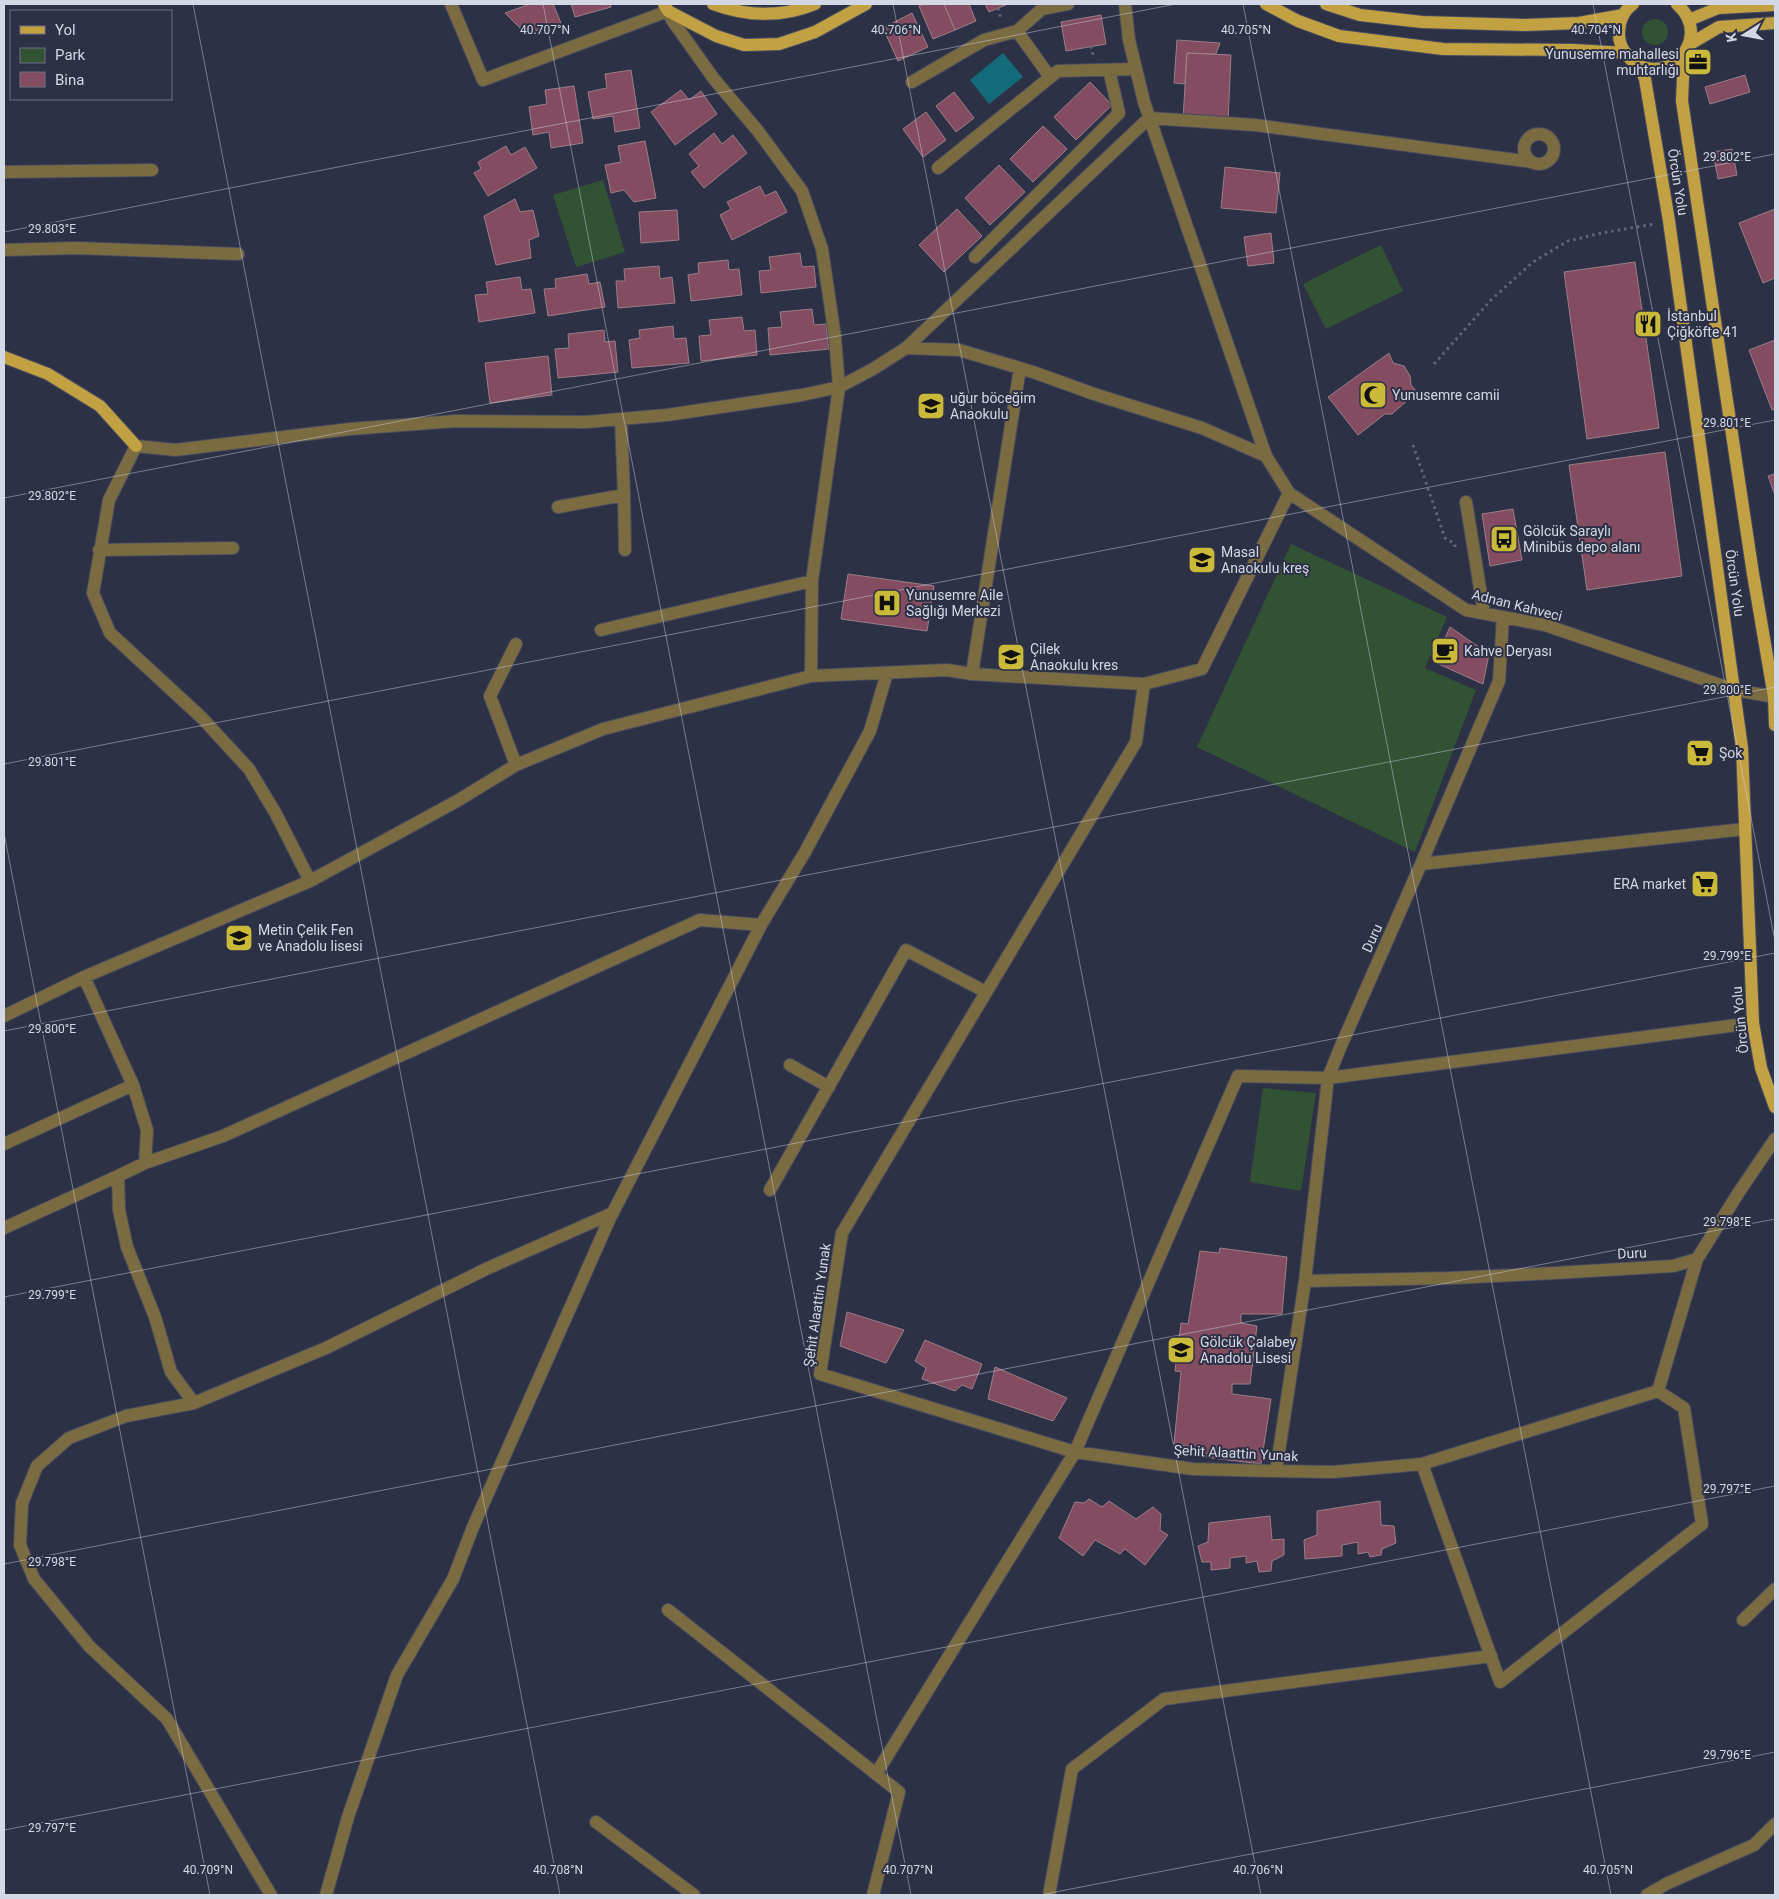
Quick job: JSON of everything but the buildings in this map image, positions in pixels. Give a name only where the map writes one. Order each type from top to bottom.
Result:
[{"type":"main road","points":[[713,4],[747,13],[778,14],[815,4]]},
{"type":"main road","points":[[666,8],[716,36],[744,45],[779,44],[815,32],[866,4]]},
{"type":"main road","points":[[1266,4],[1298,21],[1339,36],[1443,49],[1573,50],[1626,53]]},
{"type":"main road","points":[[1326,4],[1360,15],[1422,22],[1525,25],[1579,23],[1623,15]]},
{"type":"main road","points":[[1633,4],[1623,15],[1619,26],[1619,38],[1630,59],[1639,65],[1652,69],[1664,68],[1675,63],[1687,49],[1719,27],[1775,23]]},
{"type":"main road","points":[[1684,10],[1775,4]]},
{"type":"main road","name":"Örcün Yolu","points":[[1684,10],[1691,32],[1687,49],[1682,102],[1753,574],[1775,697],[1775,725]]},
{"type":"main road","name":"Örcün Yolu","points":[[1639,65],[1645,79],[1669,221],[1735,690],[1742,748],[1744,830],[1754,1023],[1761,1068],[1775,1107]]},
{"type":"main road","points":[[4,355],[48,374],[100,406],[136,446]]},
{"type":"street","points":[[451,4],[483,80],[666,8],[672,20],[714,79],[758,131],[802,191],[822,250],[835,337],[839,387],[812,582],[811,676]]},
{"type":"street","points":[[912,82],[984,40],[1017,31],[1042,9],[1068,4]]},
{"type":"street","name":"Adnan Kahveci","points":[[1125,4],[1129,40],[1149,118],[1266,456],[1289,493],[1466,610],[1544,625],[1735,690],[1775,697]]},
{"type":"street","points":[[1017,31],[1050,77]]},
{"type":"street","points":[[938,168],[1058,71],[1136,69]]},
{"type":"street","points":[[975,257],[1119,113],[1109,70]]},
{"type":"street","points":[[310,881],[276,814],[249,769],[202,718],[110,633],[93,593],[109,500],[136,446],[175,450],[332,431],[456,421],[586,422],[667,415],[839,387],[873,369],[906,348],[1149,118],[1256,125],[1324,136],[1532,162]]},
{"type":"street","points":[[4,172],[152,170]]},
{"type":"street","points":[[4,250],[76,248],[238,254]]},
{"type":"street","points":[[906,348],[959,350],[1020,368],[1202,428],[1266,456]]},
{"type":"street","points":[[972,674],[1020,368]]},
{"type":"street","points":[[621,419],[625,550]]},
{"type":"street","points":[[4,1016],[84,977],[310,881],[457,801],[516,765],[602,729],[811,676],[947,670],[972,674],[1144,684],[1202,668],[1289,493]]},
{"type":"street","points":[[558,507],[624,495]]},
{"type":"street","points":[[1466,502],[1484,614]]},
{"type":"street","points":[[99,550],[233,548]]},
{"type":"street","points":[[601,630],[812,582]]},
{"type":"street","name":"Duru","points":[[1276,1471],[1305,1281],[1328,1078],[1499,682],[1503,617]]},
{"type":"street","points":[[516,644],[490,696],[516,765]]},
{"type":"street","points":[[326,1895],[348,1817],[398,1675],[453,1579],[473,1527],[613,1213],[761,925],[805,852],[870,731],[887,673]]},
{"type":"street","points":[[770,1190],[906,950],[986,992],[1136,742],[1144,684]]},
{"type":"street","points":[[1422,864],[1744,830]]},
{"type":"street","points":[[4,1228],[145,1163],[223,1136],[700,920],[761,925]]},
{"type":"street","points":[[84,977],[133,1086],[147,1130],[145,1163]]},
{"type":"street","name":"Şehit Alaattin Yunak","points":[[986,992],[842,1233],[820,1374],[1075,1452],[1193,1469],[1276,1471],[1333,1472],[1422,1464],[1658,1390]]},
{"type":"street","points":[[876,1774],[1075,1452],[1238,1076],[1328,1078],[1754,1023]]},
{"type":"street","points":[[790,1065],[829,1087]]},
{"type":"street","points":[[4,1144],[133,1086]]},
{"type":"street","points":[[1422,1464],[1500,1682],[1702,1524],[1684,1408],[1658,1390],[1697,1259],[1775,1139]]},
{"type":"street","points":[[118,1176],[119,1210],[127,1247],[155,1317],[171,1372],[194,1403]]},
{"type":"street","points":[[271,1895],[167,1718],[89,1646],[34,1579],[20,1545],[22,1503],[37,1466],[69,1438],[126,1416],[194,1403],[326,1348],[486,1269],[613,1213]]},
{"type":"street","name":"Duru","points":[[1305,1281],[1451,1278],[1555,1273],[1672,1266],[1697,1259]]},
{"type":"street","points":[[1743,1620],[1775,1589]]},
{"type":"street","points":[[668,1610],[899,1792],[873,1895]]},
{"type":"street","points":[[1049,1895],[1072,1769],[1164,1699],[1491,1656]]},
{"type":"street","points":[[596,1822],[694,1895]]},
{"type":"street","points":[[1647,1895],[1668,1883],[1754,1844],[1775,1824]]},
{"type":"path","points":[[1434,364],[1491,300],[1533,262],[1568,242],[1602,233],[1669,221]]},
{"type":"path","points":[[1414,445],[1445,538],[1455,544],[1456,554]]},
{"type":"green space","points":[[1655,19],[1665,22],[1668,32],[1665,42],[1655,45],[1645,42],[1642,32],[1645,22]]},
{"type":"green space","points":[[603,180],[625,252],[576,267],[553,195]]},
{"type":"green space","points":[[1381,245],[1403,291],[1326,329],[1303,284]]},
{"type":"green space","points":[[1291,544],[1447,617],[1425,668],[1476,690],[1415,852],[1197,747]]},
{"type":"green space","points":[[1263,1088],[1316,1093],[1301,1191],[1250,1182]]},
{"type":"shaded area","points":[[1003,53],[1023,77],[989,104],[970,80]]},
{"type":"place","name":"Yunusemre mahallesi muhtarlığı","points":[[1698,62]]},
{"type":"place","name":"İstanbul Çiğköfte 41","points":[[1648,324]]},
{"type":"place","name":"Yunusemre camii","points":[[1373,395]]},
{"type":"place","name":"uğur böceğim Anaokulu","points":[[931,406]]},
{"type":"place","name":"Gölcük Saraylı Minibüs depo alanı","points":[[1504,539]]},
{"type":"place","name":"Masal Anaokulu kreş","points":[[1202,560]]},
{"type":"place","name":"Yunusemre Aile Sağlığı Merkezi","points":[[887,603]]},
{"type":"place","name":"Kahve Deryası","points":[[1445,651]]},
{"type":"place","name":"Çilek Anaokulu kres","points":[[1011,657]]},
{"type":"place","name":"Şok","points":[[1700,753]]},
{"type":"place","name":"ERA market","points":[[1705,884]]},
{"type":"place","name":"Metin Çelik Fen ve Anadolu lisesi","points":[[239,938]]},
{"type":"place","name":"Gölcük Çalabey Anadolu Lisesi","points":[[1181,1350]]}]
